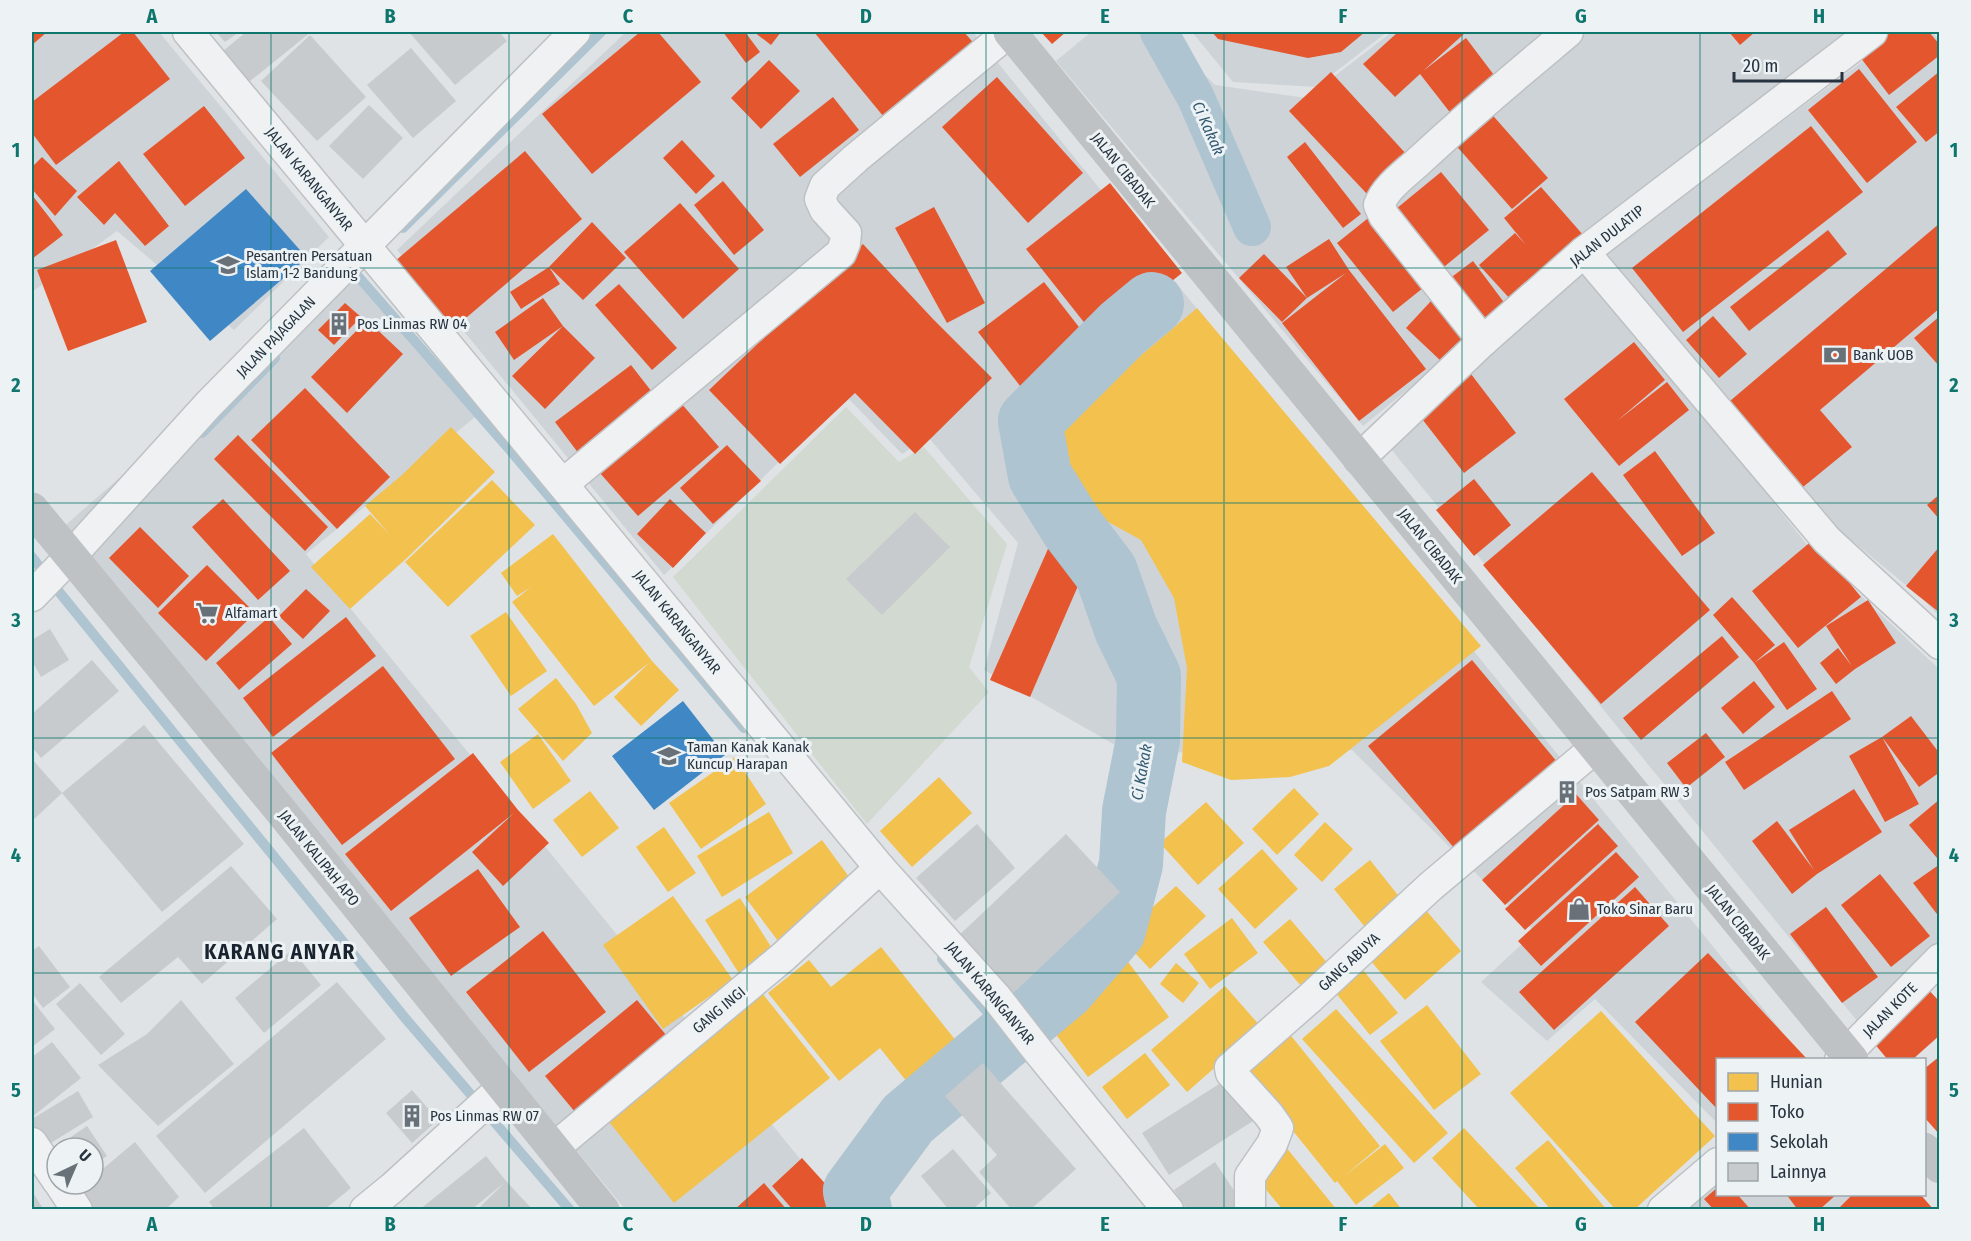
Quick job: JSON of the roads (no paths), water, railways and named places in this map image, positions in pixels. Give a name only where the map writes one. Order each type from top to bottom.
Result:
[{"type":"main road","name":"JALAN CIBADAK","points":[[1009,32],[1846,1057]]},
{"type":"main road","name":"JALAN KALIPAH APO","points":[[32,509],[292,825],[488,1101],[554,1148],[603,1209]]},
{"type":"main road","points":[[1926,1151],[1940,1167]]},
{"type":"street","name":"JALAN KARANGANYAR","points":[[188,32],[880,868],[996,997],[1168,1209]]},
{"type":"street","points":[[563,484],[841,254],[846,233],[825,210],[820,199],[825,186],[1009,32]]},
{"type":"street","points":[[1483,341],[1383,216],[1379,205],[1383,195],[1428,153],[1568,32]]},
{"type":"street","name":"JALAN DULATIP","points":[[1359,459],[1483,341],[1584,252],[1872,32]]},
{"type":"street","name":"JALAN PAJAGALAN","points":[[32,596],[208,405],[570,33]]},
{"type":"street","points":[[1584,252],[1827,540],[1940,644]]},
{"type":"street","name":"GANG ABUYA","points":[[1250,1209],[1250,1176],[1272,1144],[1278,1128],[1231,1073],[1230,1068],[1310,998],[1431,886],[1595,747]]},
{"type":"street","name":"GANG INGI","points":[[554,1148],[783,957],[880,868]]},
{"type":"street","name":"JALAN KOTE","points":[[1846,1057],[1940,959]]},
{"type":"street","points":[[364,1209],[392,1188],[488,1101]]},
{"type":"street","points":[[32,1143],[45,1162]]},
{"type":"street","points":[[1663,1209],[1716,1165]]},
{"type":"street","points":[[68,1196],[77,1209]]},
{"type":"waterway","points":[[403,228],[601,32]]},
{"type":"waterway","name":"Ci Kakak","points":[[1159,32],[1196,98],[1252,227]]},
{"type":"waterway","points":[[356,274],[510,450],[744,728]]},
{"type":"waterway","name":"Ci Kakak","points":[[860,1210],[855,1191],[908,1119],[1064,988],[1114,930],[1131,864],[1134,811],[1148,740],[1149,676],[1126,629],[1106,572],[1071,526],[1040,476],[1030,421],[1123,328],[1152,304]]},
{"type":"waterway","points":[[202,433],[275,358]]},
{"type":"waterway","points":[[32,557],[45,574]]},
{"type":"waterway","points":[[51,582],[405,1018],[570,1210]]},
{"type":"waterway","points":[[942,959],[1007,1035]]},
{"type":"place","name":"Pesantren Persatuan Islam 1-2 Bandung","points":[[228,265]]},
{"type":"place","name":"Pos Linmas RW 04","points":[[339,324]]},
{"type":"place","name":"Bank UOB","points":[[1835,355]]},
{"type":"place","name":"Alfamart","points":[[207,613]]},
{"type":"place","name":"Taman Kanak Kanak Kuncup Harapan","points":[[669,756]]},
{"type":"place","name":"Pos Satpam RW 3","points":[[1567,792]]},
{"type":"place","name":"Toko Sinar Baru","points":[[1579,909]]},
{"type":"place","name":"Pos Linmas RW 07","points":[[412,1116]]},
{"type":"district","name":"KARANG ANYAR","points":[[280,952]]}]
